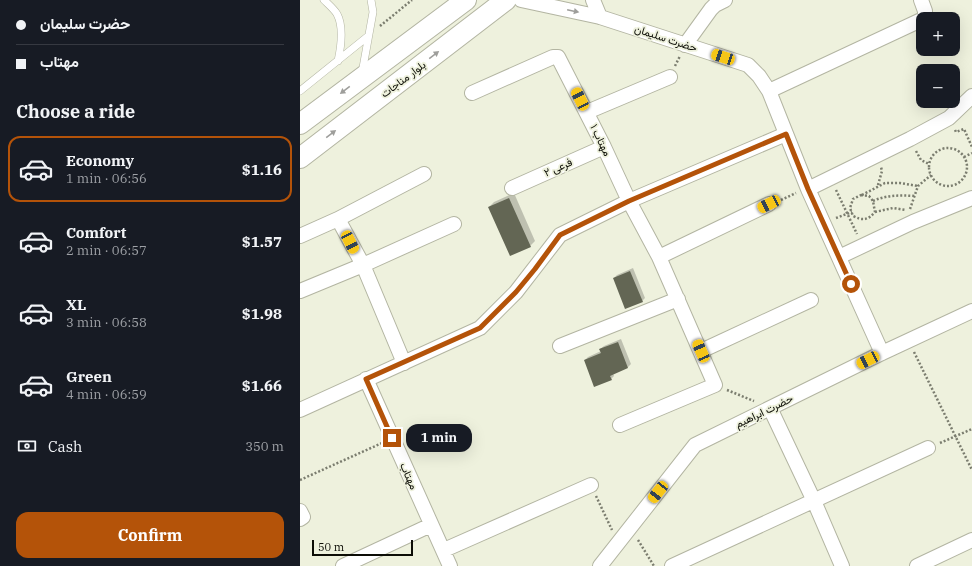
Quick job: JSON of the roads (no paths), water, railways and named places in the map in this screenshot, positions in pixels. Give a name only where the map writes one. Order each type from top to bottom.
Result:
[{"type":"main road","points":[[300,124],[466,0]]},
{"type":"main road","name":"بلوار مناجات","points":[[300,158],[506,0]]},
{"type":"street","name":"حضرت سلیمان","points":[[521,0],[600,17],[748,66],[759,76],[769,91],[808,189],[882,353]]},
{"type":"street","points":[[593,0],[600,17]]},
{"type":"street","points":[[685,45],[714,5],[725,0]]},
{"type":"street","points":[[769,91],[921,20],[925,16],[925,11],[921,0]]},
{"type":"street","name":"مهتاب ۱","points":[[472,93],[553,57],[558,57],[587,112],[629,201],[659,257],[678,298],[715,385],[620,425]]},
{"type":"street","points":[[587,112],[670,77]]},
{"type":"street","points":[[808,189],[910,139],[949,118],[972,96]]},
{"type":"street","points":[[300,410],[480,328],[516,292],[560,235],[629,201],[786,134]]},
{"type":"street","name":"فرعی ۲","points":[[512,188],[604,147]]},
{"type":"street","points":[[300,236],[338,219],[424,174]]},
{"type":"street","points":[[839,256],[913,222],[972,198]]},
{"type":"street","points":[[659,257],[769,204]]},
{"type":"street","points":[[338,219],[363,265],[404,363]]},
{"type":"street","points":[[300,291],[363,265],[454,224]]},
{"type":"street","points":[[560,346],[678,298]]},
{"type":"street","points":[[701,351],[811,300]]},
{"type":"street","name":"حضرت ابراهیم","points":[[600,566],[695,445],[882,353],[972,311]]},
{"type":"street","name":"مهتاب","points":[[366,379],[450,566]]},
{"type":"street","points":[[770,408],[814,501],[842,566]]},
{"type":"street","points":[[672,566],[928,448]]},
{"type":"street","points":[[444,550],[591,485]]},
{"type":"street","points":[[343,566],[431,525]]},
{"type":"street","points":[[917,566],[972,540]]},
{"type":"lane","points":[[324,0],[337,15],[342,33],[338,61]]},
{"type":"lane","points":[[361,78],[367,37],[373,12],[371,0]]},
{"type":"lane","points":[[300,92],[367,37]]}]
